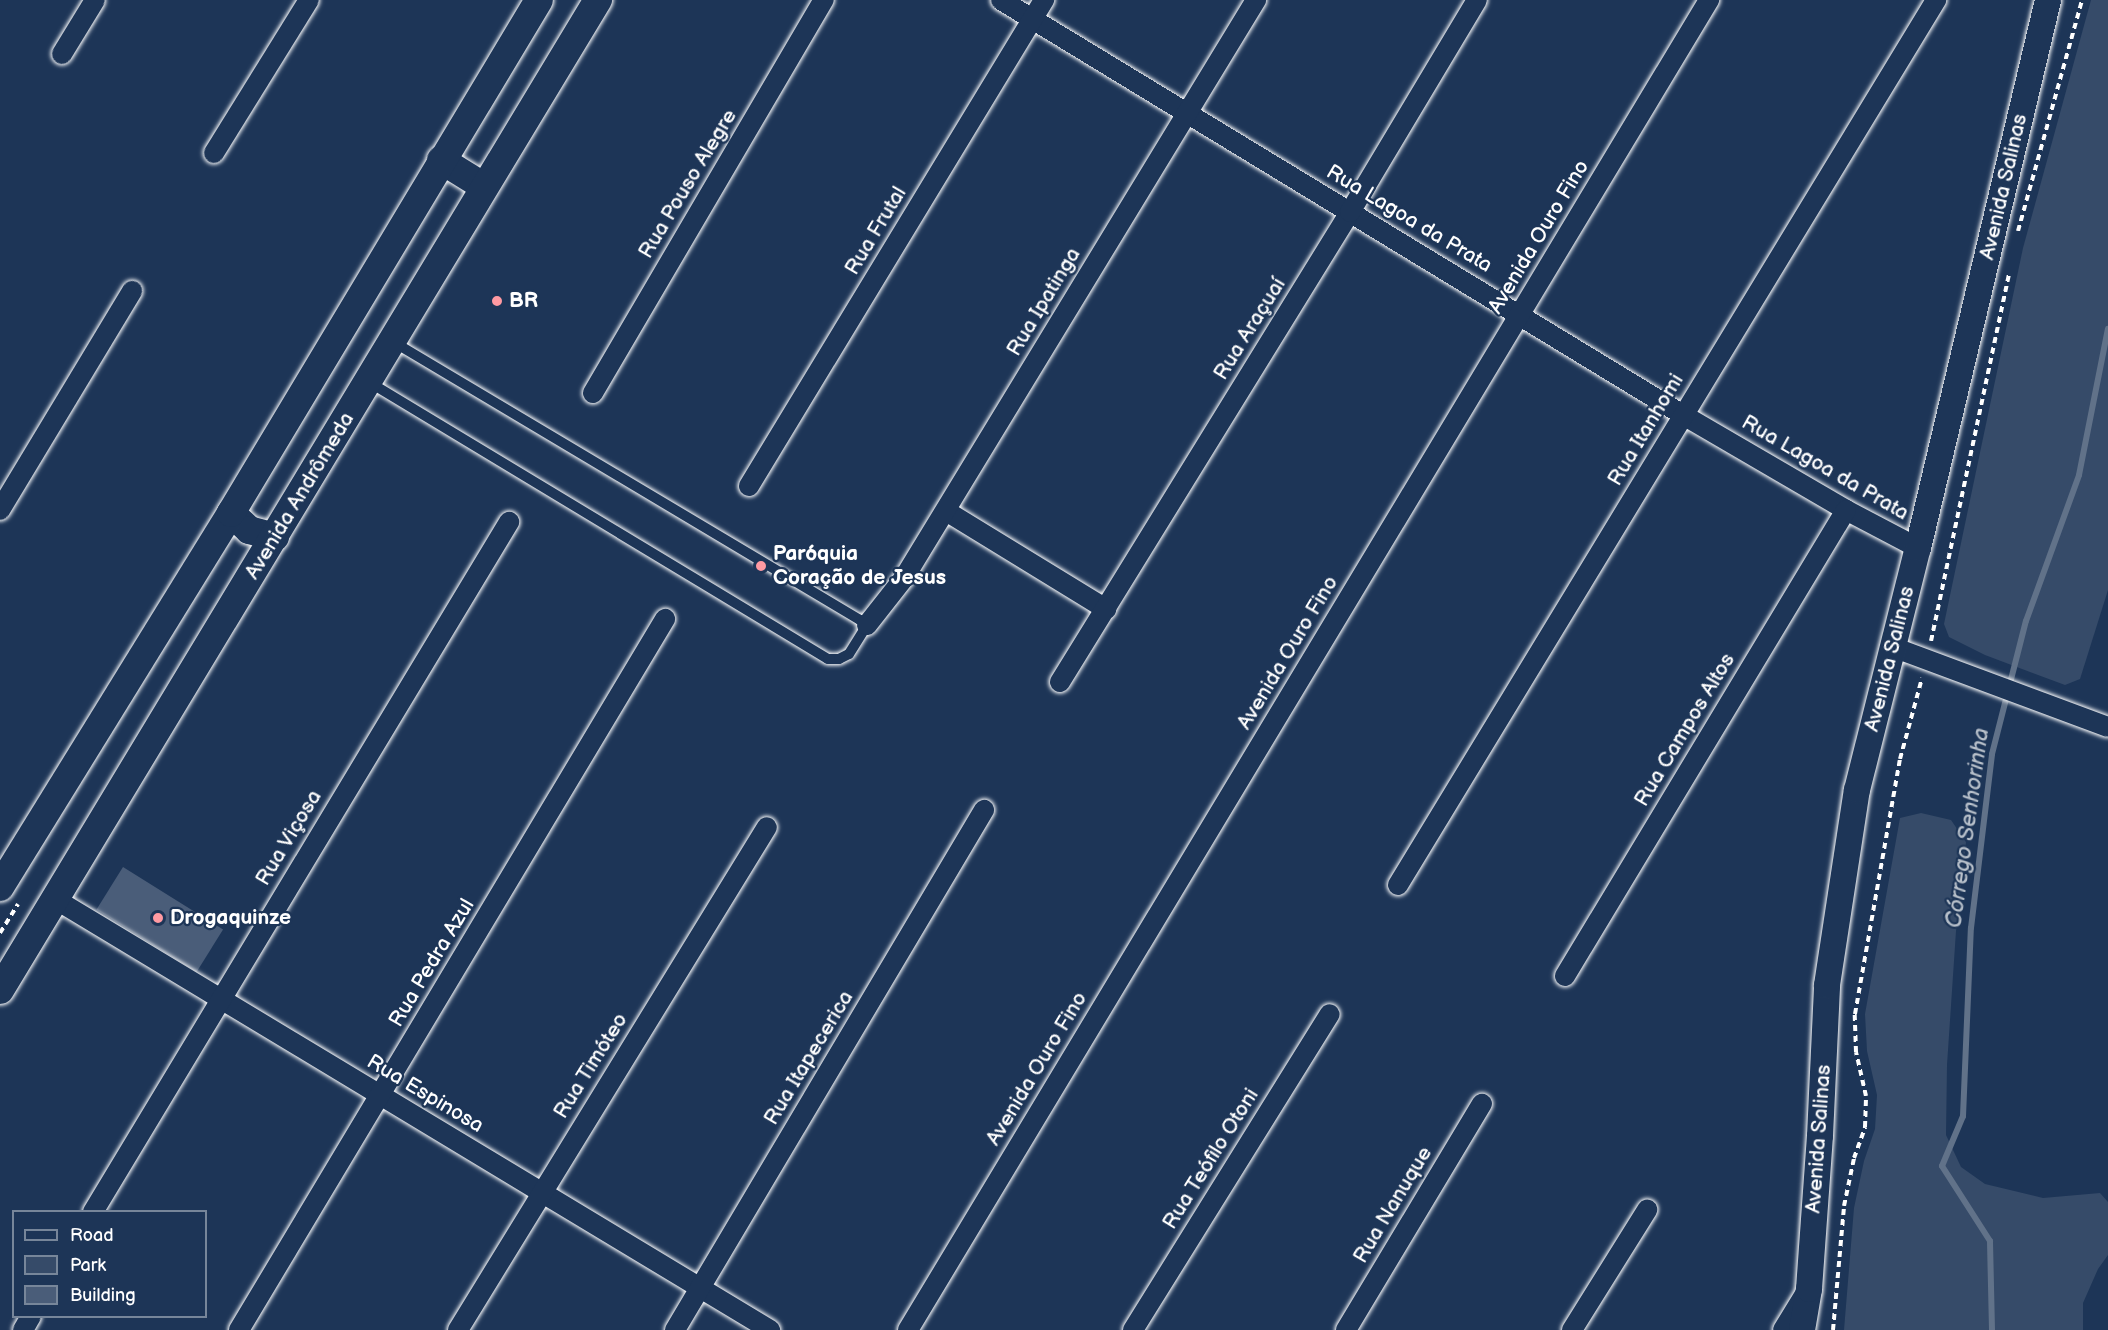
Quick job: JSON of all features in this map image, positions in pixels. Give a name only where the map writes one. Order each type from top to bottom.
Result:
[{"type":"main road","points":[[3,875],[231,513],[539,0]]},
{"type":"main road","name":"Avenida Andrômeda","points":[[0,990],[369,382],[483,186],[598,0]]},
{"type":"main road","points":[[441,160],[483,186]]},
{"type":"main road","points":[[231,513],[249,530],[275,537]]},
{"type":"street","points":[[62,54],[95,0]]},
{"type":"street","points":[[214,153],[309,0]]},
{"type":"street","name":"Rua Pouso Alegre","points":[[593,393],[824,0]]},
{"type":"street","name":"Rua Lagoa da Prata","points":[[1001,0],[1683,415],[1846,510],[1918,548]]},
{"type":"street","name":"Rua Frutal","points":[[749,486],[1044,0]]},
{"type":"street","name":"Rua Ipatinga","points":[[867,625],[904,578],[946,511],[1256,0]]},
{"type":"street","name":"Rua Araçuaí","points":[[1060,682],[1350,212],[1477,0]]},
{"type":"street","name":"Avenida Ouro Fino","points":[[908,1330],[1521,315],[1708,0]]},
{"type":"street","name":"Rua Itanhomi","points":[[1398,885],[1936,0]]},
{"type":"street","name":"Avenida Salinas","points":[[1802,1330],[1809,1289],[1827,985],[1857,790],[1918,548],[2048,0]]},
{"type":"street","points":[[0,510],[132,291]]},
{"type":"street","name":"Rua Campos Altos","points":[[1565,976],[1846,510]]},
{"type":"street","points":[[946,511],[1106,609]]},
{"type":"street","name":"Rua Viçosa","points":[[94,1210],[509,522]]},
{"type":"street","name":"Rua Pedra Azul","points":[[239,1330],[665,618]]},
{"type":"street","points":[[1893,647],[1928,658],[2108,727]]},
{"type":"street","name":"Rua Itapecerica","points":[[675,1330],[984,810]]},
{"type":"street","name":"Rua Timóteo","points":[[458,1330],[766,827]]},
{"type":"street","name":"Rua Espinosa","points":[[55,899],[770,1330]]},
{"type":"street","name":"Rua Teófilo Otoni","points":[[1133,1330],[1330,1014]]},
{"type":"street","name":"Rua Nanuque","points":[[1346,1330],[1482,1104]]},
{"type":"street","points":[[1572,1330],[1647,1210]]},
{"type":"street","points":[[1783,1330],[1809,1289]]},
{"type":"lane","points":[[369,382],[828,659],[839,659],[849,654],[867,625],[392,341]]},
{"type":"path","points":[[2018,234],[2082,0]]},
{"type":"path","points":[[1833,1330],[1844,1206],[1854,1158],[1865,1127],[1866,1096],[1856,1052],[1855,1014],[1900,759],[1928,658],[2009,269]]},
{"type":"green space","points":[[2091,0],[2108,0],[2108,590],[2080,679],[2065,685],[1985,655],[1949,637],[1944,624],[2023,248]]},
{"type":"green space","points":[[1921,813],[1951,820],[1966,842],[1956,931],[1947,1065],[1946,1135],[1961,1167],[1985,1184],[2043,1198],[2100,1193],[2108,1202],[2108,1255],[2098,1269],[2083,1303],[2083,1330],[1844,1330],[1854,1208],[1864,1161],[1875,1129],[1877,1095],[1867,1051],[1865,1014],[1900,818]]},
{"type":"building","name":"Drogaquinze","points":[[123,867],[223,930],[197,972],[97,909]]},
{"type":"waterway","name":"Córrego Senhorinha","points":[[1992,1330],[1990,1241],[1942,1166],[1963,1116],[1971,928],[1992,754],[2026,621],[2079,475],[2108,329]]},
{"type":"place","name":"BR","points":[[497,301]]},
{"type":"place","name":"Paróquia Coração de Jesus","points":[[761,566]]},
{"type":"place","name":"Drogaquinze","points":[[158,918]]}]
